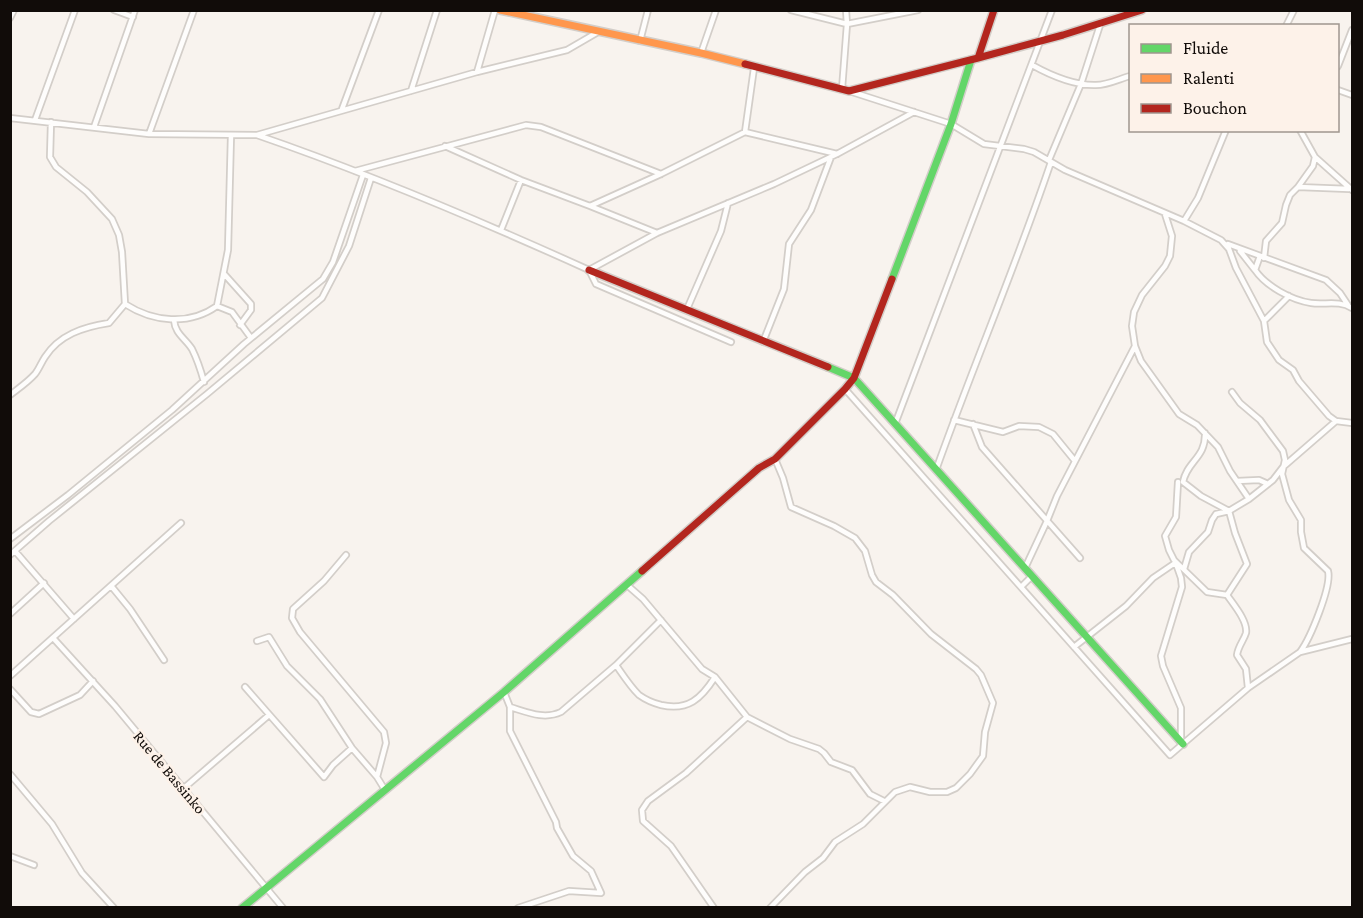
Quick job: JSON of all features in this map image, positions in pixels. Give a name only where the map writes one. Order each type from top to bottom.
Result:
[{"type":"street","points":[[10,18],[14,10]]},
{"type":"street","points":[[35,120],[75,10]]},
{"type":"street","points":[[114,10],[133,17]]},
{"type":"street","points":[[94,127],[135,10]]},
{"type":"street","points":[[149,134],[194,10]]},
{"type":"street","points":[[342,110],[379,10]]},
{"type":"street","points":[[411,91],[437,10]]},
{"type":"street","points":[[477,72],[498,10],[531,14],[598,32],[701,53],[846,90],[951,124],[975,140],[1001,147],[1024,149],[1065,170],[1184,221],[1239,250],[1326,280],[1350,306]]},
{"type":"street","points":[[640,41],[648,10]]},
{"type":"street","points":[[701,53],[716,10]]},
{"type":"street","points":[[791,10],[847,24],[918,10]]},
{"type":"street","points":[[846,10],[846,90]]},
{"type":"street","points":[[242,908],[504,692],[759,468],[775,459],[845,389],[854,378],[994,10]]},
{"type":"street","points":[[895,424],[1052,10]]},
{"type":"street","points":[[846,90],[1064,35],[1142,10]]},
{"type":"street","points":[[1287,24],[1294,10]]},
{"type":"street","points":[[936,470],[1026,238],[1050,161],[1081,84],[1101,22]]},
{"type":"street","points":[[1339,64],[1353,30]]},
{"type":"street","points":[[10,118],[149,134],[257,135],[477,72],[567,50],[598,32]]},
{"type":"street","points":[[1032,65],[1049,74],[1096,86],[1129,77]]},
{"type":"street","points":[[745,132],[754,68]]},
{"type":"street","points":[[589,270],[657,233],[774,184],[831,157],[914,112]]},
{"type":"street","points":[[10,395],[31,378],[45,357],[60,341],[71,333],[109,323],[125,304],[119,235],[112,219],[87,192],[56,166],[50,157],[51,122]]},
{"type":"street","points":[[354,171],[526,124],[534,125],[661,174]]},
{"type":"street","points":[[590,206],[745,132],[837,154]]},
{"type":"street","points":[[1184,221],[1198,198],[1225,132]]},
{"type":"street","points":[[1301,132],[1315,157],[1351,190]]},
{"type":"street","points":[[125,304],[150,316],[174,320],[207,313],[217,306],[225,276],[229,241],[231,135]]},
{"type":"street","points":[[257,135],[501,230],[589,270],[854,378],[1183,744]]},
{"type":"street","points":[[445,146],[521,180],[657,233]]},
{"type":"street","points":[[763,342],[784,289],[789,244],[811,210],[831,157]]},
{"type":"street","points":[[1255,270],[1262,257],[1266,241],[1282,223],[1290,195],[1313,166],[1315,157]]},
{"type":"street","points":[[10,539],[110,461],[204,382],[251,338],[323,279],[333,262],[363,175]]},
{"type":"street","points":[[10,555],[322,298],[349,246],[371,178]]},
{"type":"street","points":[[501,230],[521,180]]},
{"type":"street","points":[[1298,187],[1351,190]]},
{"type":"street","points":[[687,309],[721,231],[728,203]]},
{"type":"street","points":[[1165,214],[1172,236],[1170,256],[1142,295],[1134,312],[1132,326],[1135,346],[1141,361],[1179,414],[1194,422],[1218,447],[1230,471],[1249,499]]},
{"type":"street","points":[[1226,243],[1263,321],[1267,342],[1279,360],[1293,370],[1299,381],[1329,416],[1336,421],[1353,423]]},
{"type":"street","points":[[1239,250],[1268,284],[1289,296],[1311,303],[1327,302],[1350,306]]},
{"type":"street","points":[[589,270],[596,284],[731,342]]},
{"type":"street","points":[[225,276],[251,304],[251,310],[240,324]]},
{"type":"street","points":[[1263,321],[1289,296]]},
{"type":"street","points":[[217,306],[232,312],[251,338]]},
{"type":"street","points":[[174,320],[174,328],[192,350],[204,382]]},
{"type":"street","points":[[1024,568],[1057,496],[1135,346]]},
{"type":"street","points":[[845,389],[1170,755],[1248,688],[1300,652],[1353,639]]},
{"type":"street","points":[[1232,392],[1240,403],[1260,420],[1283,451],[1285,460],[1282,474],[1289,500],[1301,520],[1304,548],[1326,567],[1329,576],[1314,629],[1300,652]]},
{"type":"street","points":[[1325,430],[1329,423],[1329,416]]},
{"type":"street","points":[[954,420],[1003,432],[1019,426],[1039,427],[1053,434],[1075,461]]},
{"type":"street","points":[[1184,569],[1189,552],[1208,532],[1212,520],[1220,512],[1229,511],[1274,480],[1283,467],[1336,421]]},
{"type":"street","points":[[973,424],[982,447],[1080,558]]},
{"type":"street","points":[[1205,433],[1202,452],[1188,468],[1182,482],[1201,496],[1229,511],[1247,564],[1227,594]]},
{"type":"street","points":[[770,908],[804,872],[823,858],[835,842],[864,824],[895,792],[901,789],[917,788],[939,793],[956,788],[962,783],[983,756],[985,732],[993,703],[976,669],[931,634],[893,595],[876,582],[865,551],[855,538],[791,507],[775,459]]},
{"type":"street","points":[[1237,481],[1259,480],[1268,484]]},
{"type":"street","points":[[1244,491],[1251,481]]},
{"type":"street","points":[[1178,482],[1176,518],[1165,536],[1182,586],[1161,656],[1181,708],[1180,737],[1183,744]]},
{"type":"street","points":[[10,676],[182,523]]},
{"type":"street","points":[[15,550],[74,619]]},
{"type":"street","points":[[346,555],[324,581],[293,609],[292,618],[300,632],[384,732],[386,743],[377,777]]},
{"type":"street","points":[[1074,647],[1126,606],[1153,578],[1175,561]]},
{"type":"street","points":[[1175,561],[1207,592],[1227,594]]},
{"type":"street","points":[[1021,587],[1032,576]]},
{"type":"street","points":[[10,614],[44,583]]},
{"type":"street","points":[[627,585],[643,598],[702,669],[715,677],[747,717],[790,739],[819,749],[833,763],[855,771],[870,794],[884,801]]},
{"type":"street","points":[[112,587],[130,609],[164,660]]},
{"type":"street","points":[[1227,594],[1246,628],[1237,655],[1246,669],[1248,688]]},
{"type":"street","points":[[510,707],[540,716],[561,712],[616,665],[661,620]]},
{"type":"street","points":[[257,641],[269,637],[287,666],[320,699],[352,748],[385,790]]},
{"type":"street","name":"Rue de Bassinko","points":[[54,639],[93,681],[283,908]]},
{"type":"street","points":[[616,665],[641,696],[663,705],[682,707],[693,702],[707,690],[715,677]]},
{"type":"street","points":[[10,689],[31,712],[39,714],[80,695],[93,681]]},
{"type":"street","points":[[245,687],[324,777],[333,765],[352,748]]},
{"type":"street","points":[[504,692],[510,707],[508,720],[510,731],[547,802],[558,831],[573,856],[591,871],[601,893],[569,891],[518,908]]},
{"type":"street","points":[[184,788],[269,715]]},
{"type":"street","points":[[714,908],[671,846],[643,821],[642,810],[648,801],[695,766],[747,717]]},
{"type":"street","points":[[10,774],[52,824],[82,873],[114,908]]},
{"type":"street","points":[[10,856],[34,865]]},
{"type":"traffic: fast","points":[[892,279],[951,124],[971,60]]},
{"type":"traffic: fast","points":[[828,367],[854,378],[1183,744]]},
{"type":"traffic: fast","points":[[242,908],[504,692],[642,571]]},
{"type":"traffic: slow","points":[[500,10],[745,64]]},
{"type":"traffic: jam","points":[[745,64],[849,91],[978,58],[994,10]]},
{"type":"traffic: jam","points":[[978,58],[1063,35],[1142,10]]},
{"type":"traffic: jam","points":[[589,270],[828,367]]},
{"type":"traffic: jam","points":[[642,571],[759,468],[775,459],[845,389],[854,378],[892,279]]}]
